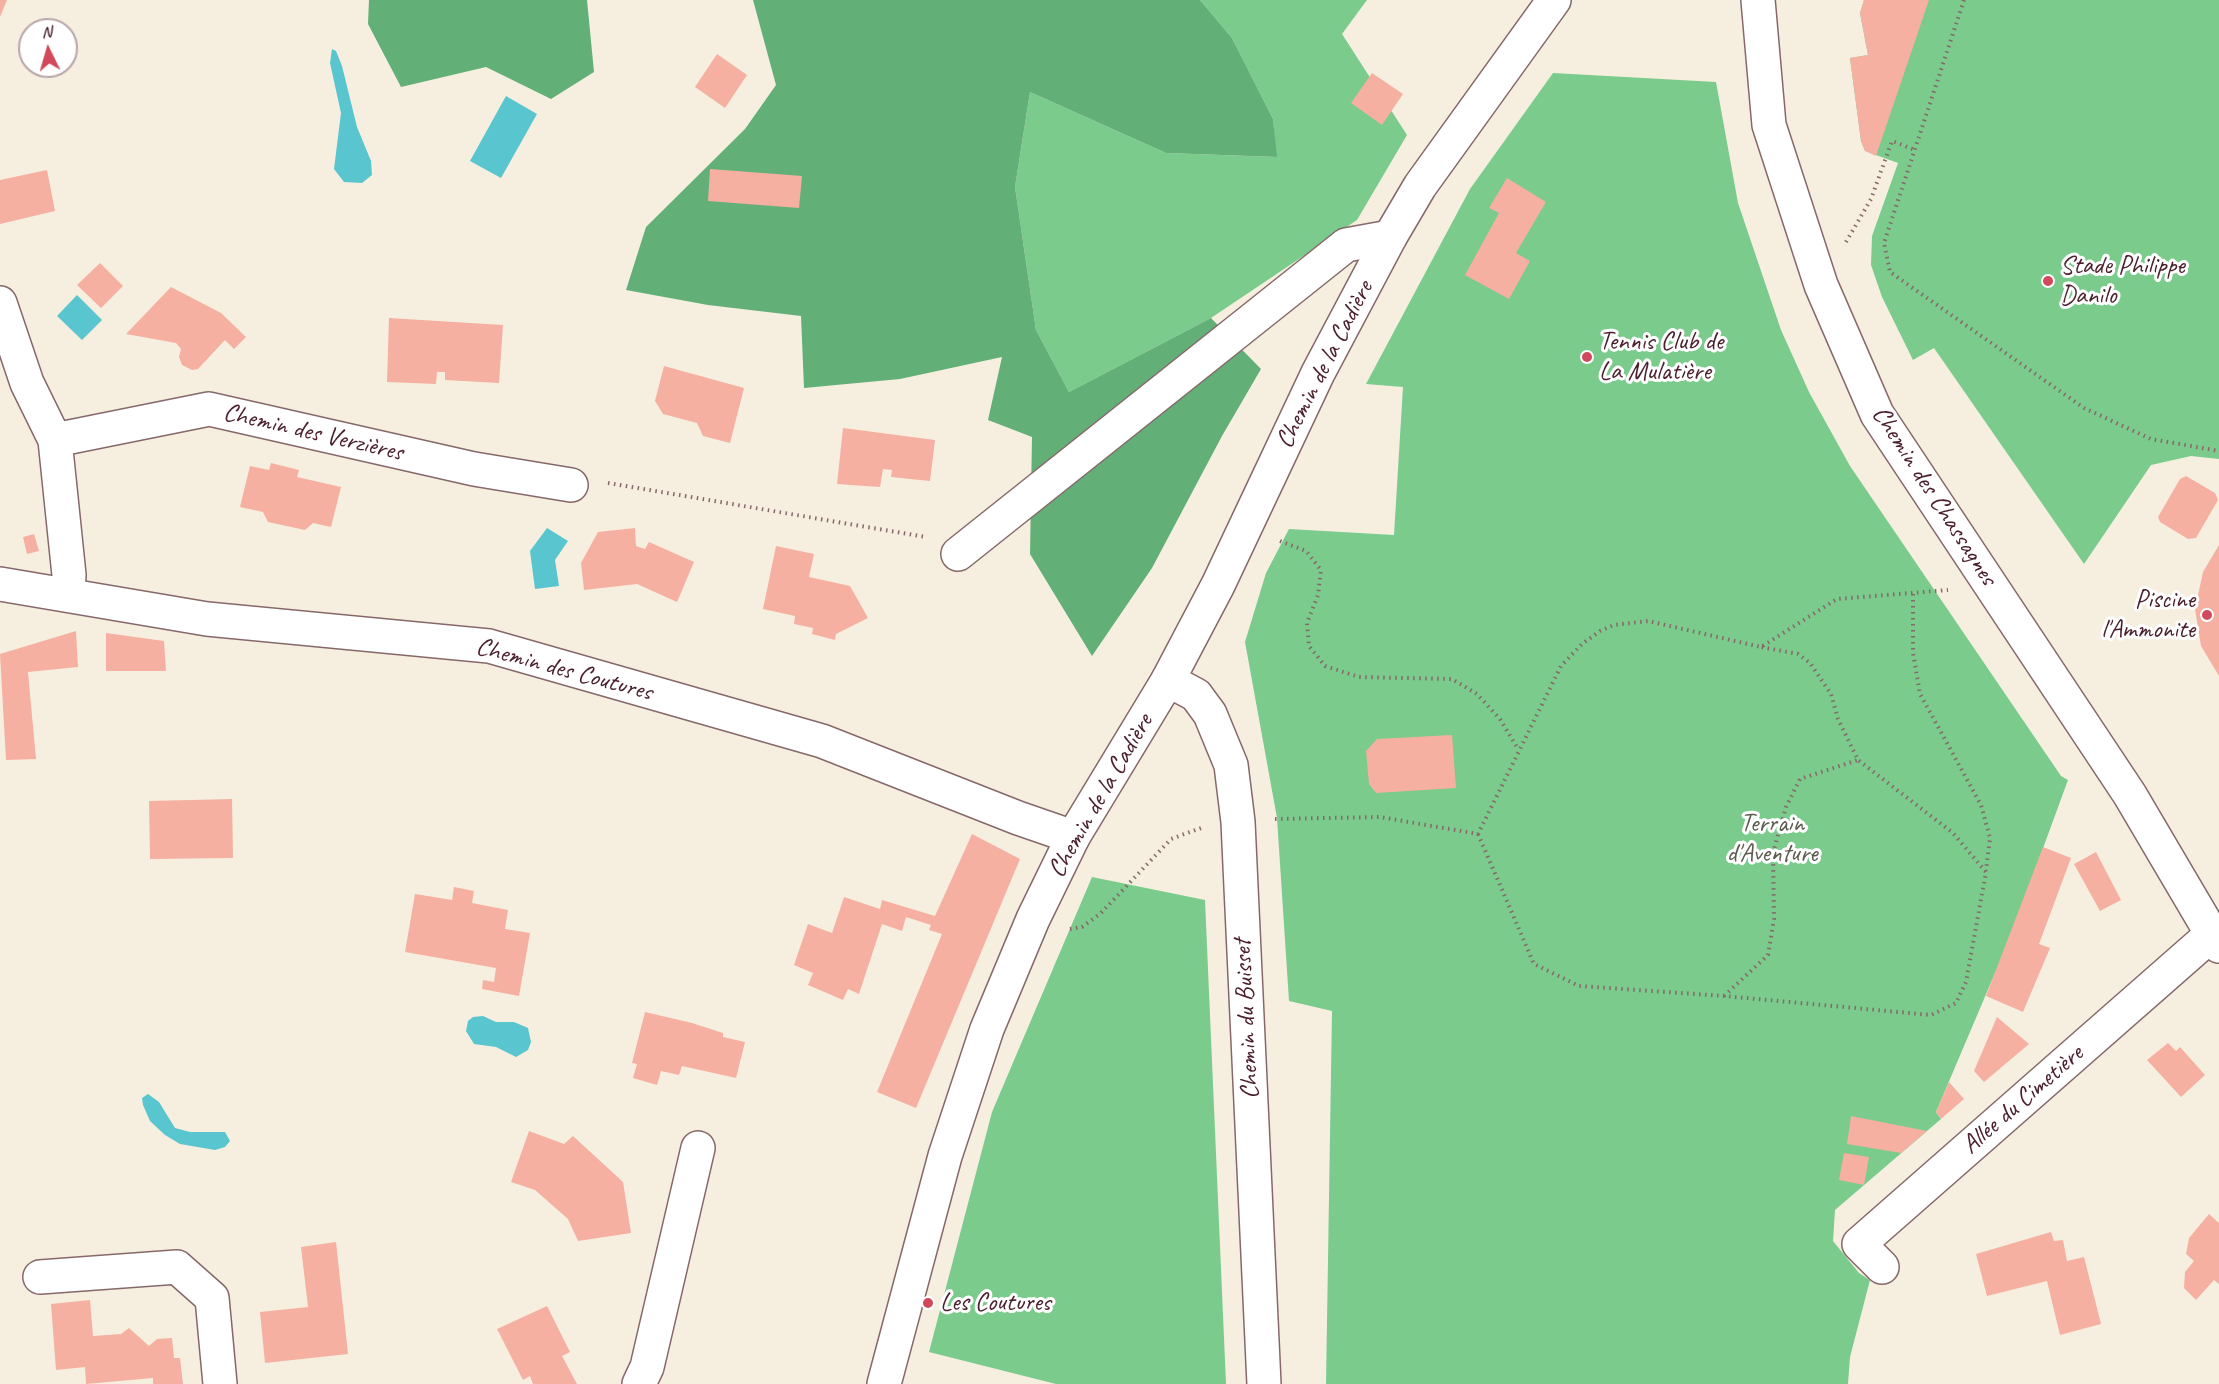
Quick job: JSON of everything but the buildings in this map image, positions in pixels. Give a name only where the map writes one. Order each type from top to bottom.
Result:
[{"type":"street","name":"Chemin des Chassagnes","points":[[1758,0],[1769,124],[1821,285],[1877,414],[2130,795],[2215,940]]},
{"type":"street","name":"Chemin de la Cadière","points":[[884,1384],[942,1167],[967,1088],[987,1029],[1033,918],[1073,837],[1119,757],[1168,680],[1246,527],[1318,373],[1390,237],[1420,186],[1554,1]]},
{"type":"street","name":"Chemin de la Cadière","points":[[958,554],[1346,245],[1390,237]]},
{"type":"street","points":[[0,303],[27,383],[55,440],[69,575],[68,595]]},
{"type":"street","name":"Chemin des Verzières","points":[[55,440],[209,410],[474,469],[571,485]]},
{"type":"street","name":"Chemin des Coutures","points":[[0,584],[207,619],[489,646],[822,741],[1018,818],[1073,837]]},
{"type":"street","name":"Chemin du Buisset","points":[[1168,680],[1196,695],[1210,714],[1231,765],[1238,822],[1264,1384]]},
{"type":"street","name":"Allée du Cimetière","points":[[1882,1267],[1859,1244],[2215,940]]},
{"type":"street","points":[[639,1384],[647,1367],[698,1148]]},
{"type":"street","points":[[40,1277],[177,1267],[212,1298],[220,1384]]},
{"type":"path","points":[[1964,0],[1884,243],[1890,272],[2084,408],[2151,439],[2219,451]]},
{"type":"path","points":[[1870,199],[1892,141],[1915,150]]},
{"type":"path","points":[[571,485],[610,483],[934,538],[958,554]]},
{"type":"path","points":[[1246,527],[1306,551],[1321,570],[1318,595],[1307,623],[1309,646],[1325,666],[1359,677],[1452,679],[1477,694],[1492,710],[1518,750]]},
{"type":"path","points":[[1761,647],[1837,599],[1913,594],[1991,585]]},
{"type":"path","points":[[1913,594],[1914,653],[1920,694],[1981,805],[1990,838],[1986,872],[1966,982],[1956,1003],[1931,1015],[1724,996],[1579,986],[1534,964],[1478,834],[1561,666],[1582,644],[1600,631],[1614,625],[1648,621],[1798,654],[1810,663],[1831,694],[1838,719],[1857,760],[1953,834],[1986,872]]},
{"type":"path","points":[[1724,996],[1768,955],[1773,920],[1773,853],[1786,807],[1800,778],[1857,760]]},
{"type":"path","points":[[1271,819],[1380,817],[1478,834]]},
{"type":"path","points":[[1061,929],[1082,927],[1101,913],[1171,839],[1188,831],[1208,826]]},
{"type":"green space","points":[[369,0],[587,0],[594,72],[551,99],[486,67],[401,87],[368,24]]},
{"type":"green space","points":[[753,0],[1200,0],[1232,38],[1273,119],[1277,157],[1166,153],[1030,92],[1015,187],[1036,330],[1069,392],[1211,318],[1261,369],[1222,436],[1152,568],[1092,656],[1030,554],[1032,437],[988,420],[1002,357],[900,379],[804,388],[801,316],[708,305],[626,290],[646,227],[745,129],[776,85]]},
{"type":"green space","points":[[1200,0],[1367,0],[1342,34],[1407,135],[1357,220],[1211,318],[1069,392],[1036,330],[1015,187],[1030,92],[1166,153],[1276,157],[1273,119],[1232,38]]},
{"type":"green space","name":"Stade Philippe Danilo","points":[[1864,0],[2219,0],[2219,459],[2191,456],[2151,465],[2084,564],[1934,348],[1913,360],[1882,297],[1871,265],[1872,236],[1898,163],[1865,151],[1861,141],[1850,58],[1868,55],[1860,13]]},
{"type":"green space","name":"Terrain d'Aventure","points":[[1553,73],[1716,82],[1738,203],[1781,330],[1809,392],[1850,466],[2061,776],[2068,780],[2012,933],[1936,1112],[1941,1119],[1835,1210],[1833,1241],[1859,1273],[1870,1280],[1850,1357],[1848,1384],[1326,1384],[1332,1011],[1289,1001],[1277,818],[1245,642],[1266,573],[1289,529],[1394,535],[1403,387],[1366,384],[1470,189]]},
{"type":"green space","points":[[1092,877],[1205,900],[1226,1384],[1056,1384],[929,1352],[992,1112]]},
{"type":"water","points":[[332,49],[336,51],[342,66],[357,127],[371,161],[372,175],[362,183],[344,182],[334,169],[341,113],[330,63]]},
{"type":"water","points":[[506,96],[537,114],[501,178],[470,161]]},
{"type":"water","points":[[77,295],[102,320],[82,340],[57,316]]},
{"type":"water","points":[[547,528],[568,541],[555,560],[559,586],[535,589],[530,551]]},
{"type":"water","points":[[483,1016],[496,1022],[514,1022],[528,1028],[531,1042],[528,1050],[516,1057],[496,1047],[474,1044],[466,1031],[468,1021],[473,1017]]},
{"type":"water","points":[[148,1094],[159,1102],[175,1128],[190,1132],[225,1132],[230,1141],[225,1147],[215,1150],[180,1144],[165,1135],[150,1121],[142,1098]]},
{"type":"place","name":"Stade Philippe Danilo","points":[[2048,281]]},
{"type":"place","name":"Tennis Club de La Mulatière","points":[[1587,357]]},
{"type":"place","name":"Piscine l'Ammonite","points":[[2207,615]]},
{"type":"place","name":"Les Coutures","points":[[928,1303]]}]
